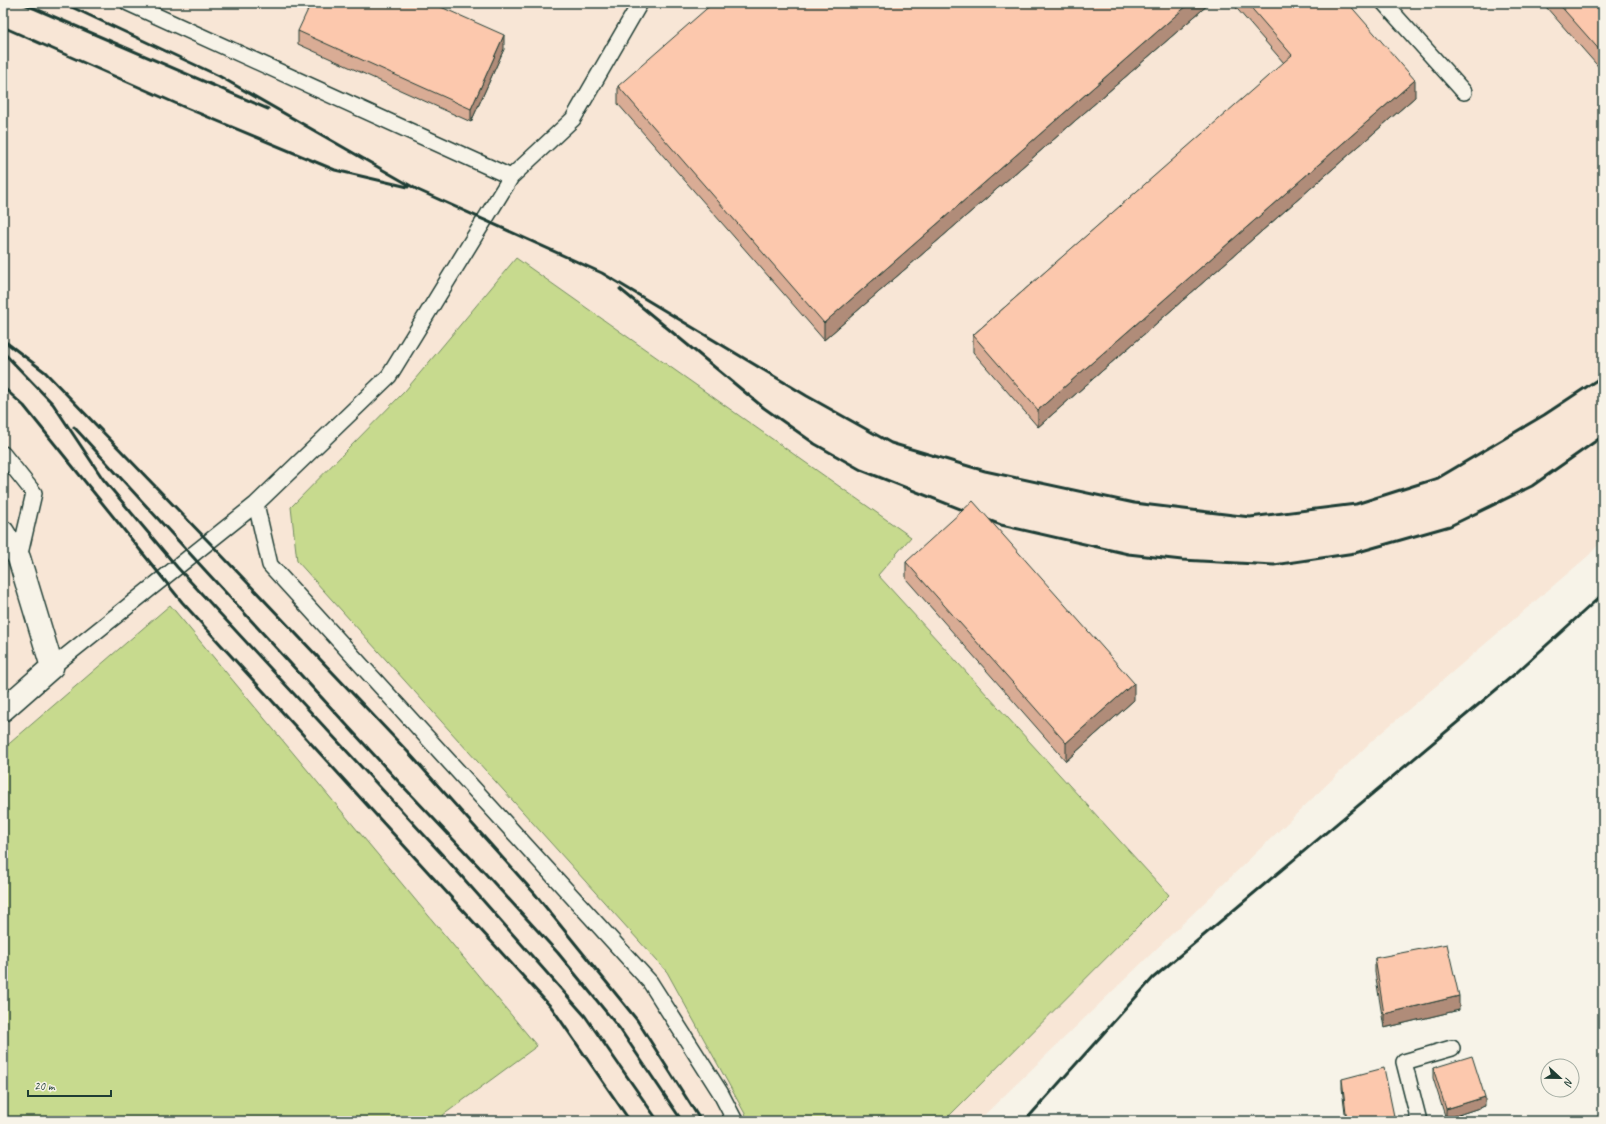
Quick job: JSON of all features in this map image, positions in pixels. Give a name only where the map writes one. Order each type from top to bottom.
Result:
[{"type":"street","points":[[3,532],[19,558],[52,666],[3,710]]},
{"type":"lane","points":[[128,3],[511,177]]},
{"type":"lane","points":[[52,666],[256,504],[389,376],[511,177],[573,119],[640,3]]},
{"type":"lane","points":[[1384,3],[1464,92]]},
{"type":"lane","points":[[3,454],[34,493],[19,558]]},
{"type":"lane","points":[[256,504],[270,565],[650,982],[720,1092],[735,1121]]},
{"type":"lane","points":[[1419,1121],[1404,1062],[1452,1048]]},
{"type":"shaded area","points":[[3,3],[1603,3],[1603,540],[1588,556],[1374,739],[978,1121],[3,1121]]},
{"type":"green space","points":[[516,258],[911,537],[878,575],[1169,895],[944,1121],[749,1121],[667,972],[297,561],[291,507],[405,391]]},
{"type":"green space","points":[[170,605],[537,1046],[435,1121],[3,1121],[3,749]]},
{"type":"building","points":[[311,3],[432,3],[504,35],[471,109],[298,31]]},
{"type":"building","points":[[713,3],[1190,3],[824,323],[618,86]]},
{"type":"building","points":[[1247,3],[1348,3],[1415,80],[1038,410],[973,335],[1292,55]]},
{"type":"building","points":[[1558,3],[1603,3],[1603,54]]},
{"type":"building","points":[[973,501],[1134,683],[1066,743],[906,562]]},
{"type":"building","points":[[1447,944],[1459,996],[1384,1014],[1375,958]]},
{"type":"building","points":[[1472,1056],[1485,1097],[1446,1109],[1433,1068]]},
{"type":"building","points":[[1384,1068],[1395,1121],[1347,1121],[1342,1079]]},
{"type":"railway","points":[[22,3],[268,109]]},
{"type":"railway","points":[[63,3],[219,76],[418,190],[602,273],[807,396],[891,443],[985,471],[1134,503],[1250,517],[1356,504],[1438,478],[1544,415],[1603,376]]},
{"type":"railway","points":[[3,27],[184,107],[335,170],[408,187]]},
{"type":"railway","points":[[620,289],[764,408],[815,444],[861,470],[1001,525],[1128,554],[1182,560],[1274,565],[1355,553],[1450,526],[1532,486],[1603,436]]},
{"type":"railway","points":[[3,340],[45,372],[209,542],[408,752],[535,894],[637,1020],[701,1121]]},
{"type":"railway","points":[[3,352],[53,404],[103,479],[177,567],[449,862],[585,1016],[658,1121]]},
{"type":"railway","points":[[3,387],[24,406],[182,602],[552,1008],[630,1121]]},
{"type":"railway","points":[[74,427],[398,781],[558,953],[620,1029],[682,1121]]},
{"type":"railway","points":[[1025,1121],[1153,978],[1516,673],[1603,594]]}]
